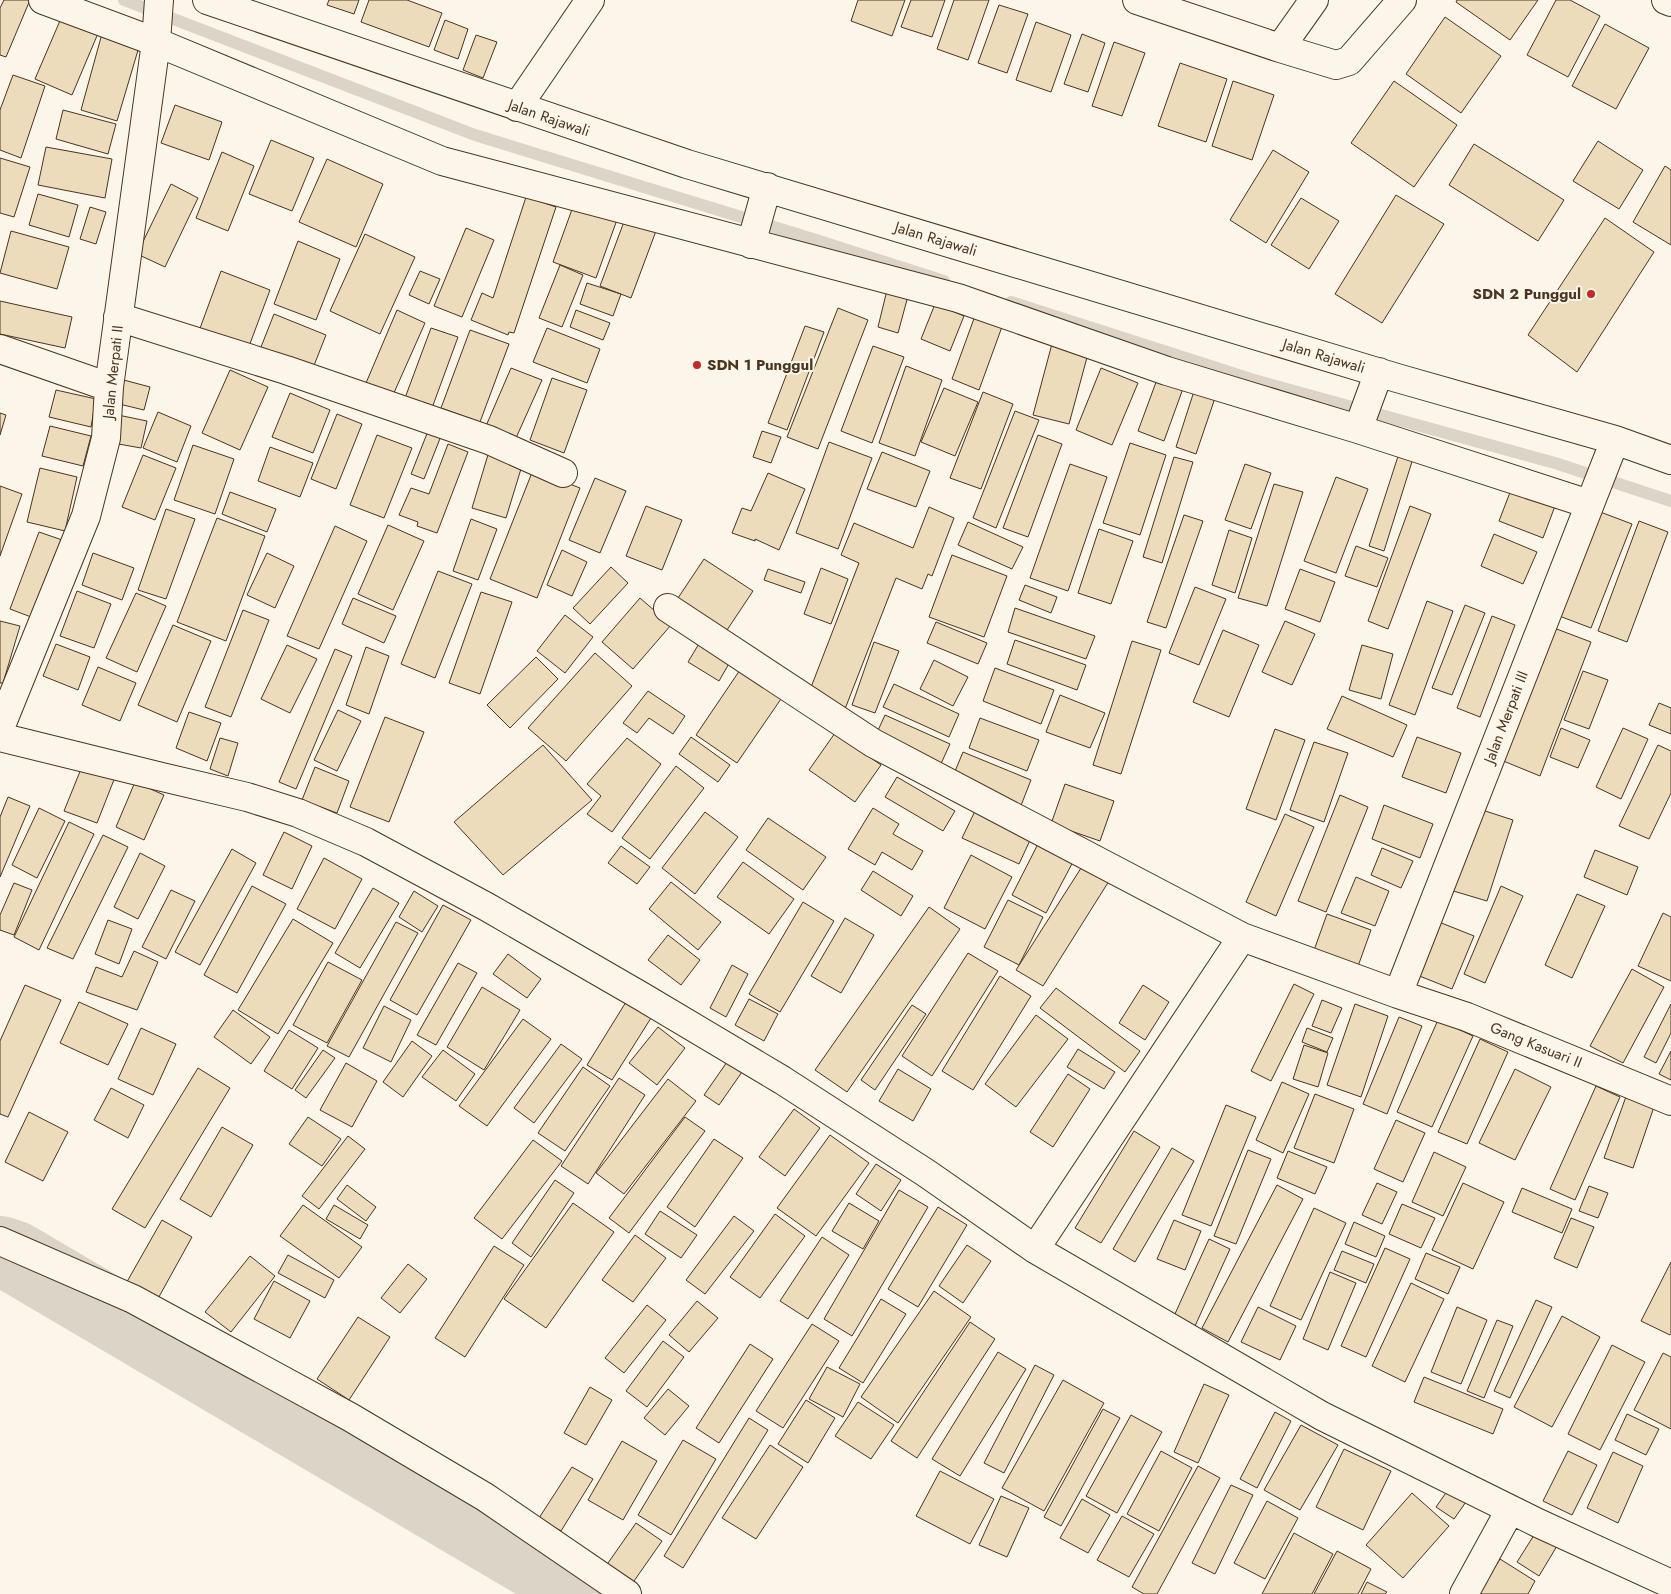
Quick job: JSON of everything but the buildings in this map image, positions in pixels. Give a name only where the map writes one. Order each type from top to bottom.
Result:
[{"type":"street","points":[[43,0],[156,38],[442,161],[752,239],[958,298],[1167,371],[1359,423],[1590,500]]},
{"type":"street","name":"Jalan Rajawali","points":[[207,0],[687,164],[764,195],[1376,379],[1615,440],[1671,460]]},
{"type":"street","points":[[517,107],[590,0]]},
{"type":"street","points":[[1136,0],[1336,65],[1343,64],[1355,56],[1402,0]]},
{"type":"street","points":[[1280,48],[1314,0]]},
{"type":"street","points":[[1666,0],[1671,2]]},
{"type":"street","name":"Jalan Merpati II","points":[[0,728],[86,516],[106,438],[109,387],[156,38],[159,1]]},
{"type":"street","points":[[752,239],[764,195]]},
{"type":"street","points":[[118,317],[286,370],[479,437],[563,472]]},
{"type":"street","points":[[0,349],[109,387]]},
{"type":"street","points":[[1359,423],[1376,379]]},
{"type":"street","name":"Jalan Merpati III","points":[[1398,994],[1615,440]]},
{"type":"street","name":"Gang Kasuari II","points":[[668,608],[873,743],[1242,936],[1398,994],[1467,1017],[1671,1101]]},
{"type":"street","points":[[0,737],[247,796],[298,812],[366,842],[487,907],[782,1080],[926,1174],[1034,1249],[1322,1416],[1510,1510],[1671,1584]]},
{"type":"street","points":[[1034,1249],[1242,936]]},
{"type":"street","points":[[0,1241],[133,1300],[350,1417],[485,1498],[627,1594]]},
{"type":"street","points":[[1464,1594],[1510,1510]]},
{"type":"waterway","points":[[124,0],[475,135],[944,281]]},
{"type":"waterway","points":[[1011,302],[1254,380],[1555,463],[1671,501]]},
{"type":"waterway","points":[[0,1252],[15,1257],[587,1594]]},
{"type":"place","name":"SDN 2 Punggul","points":[[1591,294]]},
{"type":"place","name":"SDN 1 Punggul","points":[[697,365]]}]
